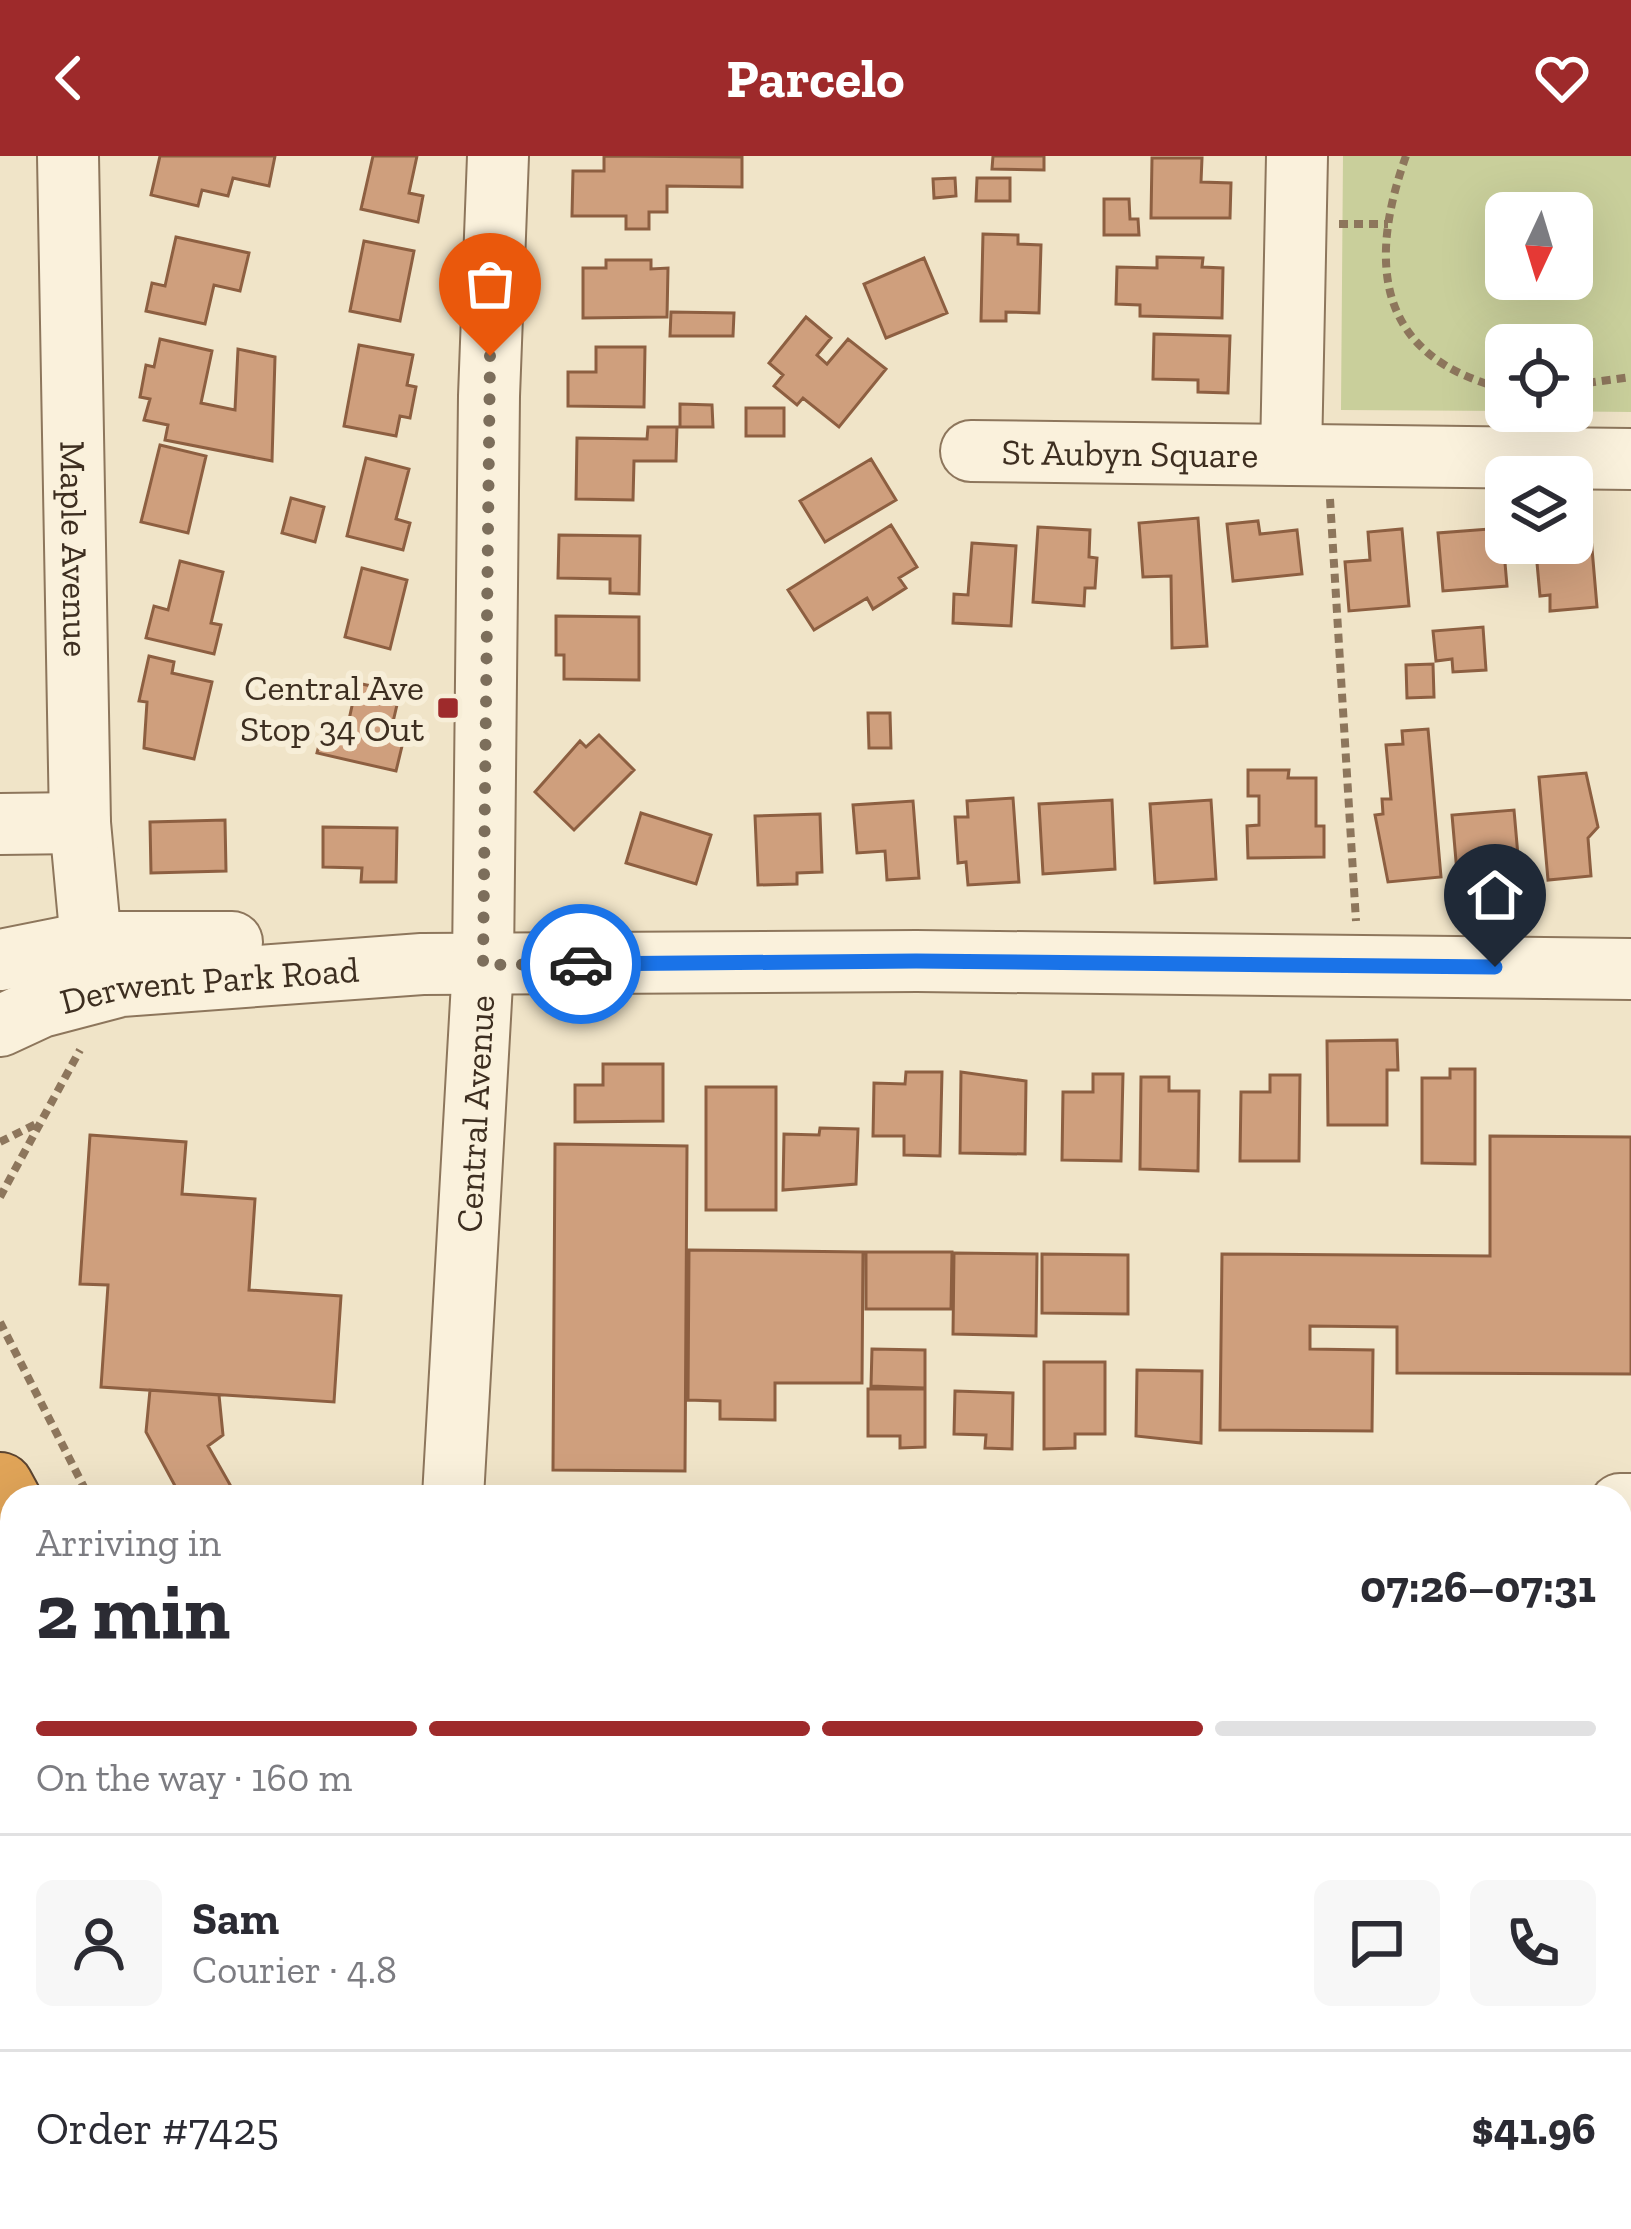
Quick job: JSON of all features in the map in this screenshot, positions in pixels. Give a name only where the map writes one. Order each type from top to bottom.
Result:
[{"type":"street","name":"Maple Avenue","points":[[68,156],[80,823],[91,942]]},
{"type":"street","name":"Central Avenue","points":[[454,1485],[483,965],[489,396],[498,156]]},
{"type":"street","name":"St Aubyn Square","points":[[1297,156],[1309,455]]},
{"type":"street","name":"St Aubyn Square","points":[[971,451],[1631,459]]},
{"type":"street","points":[[0,824],[80,823]]},
{"type":"street","name":"Derwent Park Road","points":[[0,960],[91,942],[339,943],[422,964]]},
{"type":"street","name":"Derwent Park Road","points":[[0,1026],[41,1006],[121,986],[422,964],[916,961],[1631,969]]},
{"type":"street","points":[[0,1070],[108,1005],[179,981]]},
{"type":"path","points":[[1406,156],[1388,224],[1386,275],[1394,310],[1447,372],[1485,383]]},
{"type":"path","points":[[1593,382],[1631,377]]},
{"type":"path","points":[[1309,455],[1358,966]]},
{"type":"path","points":[[0,1197],[71,1059],[86,1046]]},
{"type":"path","points":[[0,1142],[38,1123]]},
{"type":"path","points":[[0,1322],[83,1485]]},
{"type":"green space","points":[[1343,156],[1631,156],[1631,412],[1593,412],[1593,324],[1485,324],[1485,411],[1341,410]]},
{"type":"building","points":[[160,156],[275,156],[269,186],[233,178],[228,196],[202,190],[198,206],[151,195]]},
{"type":"building","points":[[373,156],[417,156],[409,193],[423,196],[418,222],[361,209]]},
{"type":"building","points":[[604,156],[742,157],[742,187],[667,186],[667,212],[649,212],[649,229],[626,229],[626,216],[572,216],[573,171],[604,171]]},
{"type":"building","points":[[993,156],[1044,156],[1044,170],[992,169]]},
{"type":"building","points":[[1152,158],[1202,158],[1201,182],[1231,183],[1230,218],[1151,218]]},
{"type":"building","points":[[955,178],[956,196],[934,198],[933,179]]},
{"type":"building","points":[[977,178],[1010,178],[1010,201],[976,201]]},
{"type":"building","points":[[1104,199],[1129,199],[1130,219],[1138,219],[1139,235],[1104,235]]},
{"type":"building","points":[[983,234],[1018,235],[1018,244],[1041,245],[1039,313],[1006,312],[1006,321],[981,321]]},
{"type":"building","points":[[176,237],[249,253],[240,291],[214,285],[205,324],[146,311],[152,283],[165,286]]},
{"type":"building","points":[[364,241],[414,251],[400,321],[350,311]]},
{"type":"building","points":[[1157,257],[1203,258],[1202,267],[1223,268],[1222,318],[1140,316],[1140,305],[1116,304],[1117,267],[1157,268]]},
{"type":"building","points":[[924,258],[947,313],[886,338],[864,284]]},
{"type":"building","points":[[606,260],[651,260],[651,269],[668,268],[667,317],[583,318],[583,268],[606,268]]},
{"type":"building","points":[[671,312],[734,313],[733,336],[670,336]]},
{"type":"building","points":[[806,317],[831,338],[817,355],[827,364],[848,339],[886,369],[839,427],[803,398],[797,405],[774,386],[783,375],[769,363]]},
{"type":"building","points":[[1154,334],[1230,336],[1228,393],[1198,392],[1198,380],[1153,379]]},
{"type":"building","points":[[160,339],[212,351],[201,403],[235,410],[238,349],[275,357],[272,461],[165,440],[168,425],[144,420],[150,399],[140,397],[146,365],[154,367]]},
{"type":"building","points":[[359,345],[413,355],[407,385],[416,387],[410,418],[400,416],[396,436],[344,426]]},
{"type":"building","points":[[596,347],[645,347],[644,407],[568,406],[568,372],[596,372]]},
{"type":"building","points":[[680,404],[712,405],[713,427],[680,427]]},
{"type":"building","points":[[746,408],[784,408],[784,436],[746,436]]},
{"type":"building","points":[[648,427],[677,427],[676,461],[634,461],[633,500],[576,499],[577,438],[647,439]]},
{"type":"building","points":[[160,445],[206,456],[188,533],[141,522]]},
{"type":"building","points":[[366,458],[409,469],[396,519],[410,523],[403,550],[347,536]]},
{"type":"building","points":[[871,459],[896,500],[825,542],[800,501]]},
{"type":"building","points":[[291,498],[324,507],[315,542],[282,533]]},
{"type":"building","points":[[1198,518],[1207,646],[1172,648],[1171,576],[1143,577],[1139,523]]},
{"type":"building","points":[[1258,521],[1260,534],[1297,530],[1302,574],[1233,581],[1227,524]]},
{"type":"building","points":[[891,525],[917,567],[899,578],[906,588],[873,609],[867,598],[814,630],[788,590]]},
{"type":"building","points":[[1038,527],[1090,530],[1089,557],[1097,558],[1095,588],[1085,588],[1084,606],[1033,602]]},
{"type":"building","points":[[1402,529],[1409,606],[1349,611],[1345,562],[1370,560],[1368,532]]},
{"type":"building","points":[[1485,529],[1485,564],[1505,564],[1507,586],[1443,591],[1438,533]]},
{"type":"building","points":[[559,535],[640,536],[639,594],[610,593],[610,579],[558,578]]},
{"type":"building","points":[[972,543],[1016,546],[1011,626],[953,623],[954,594],[968,595]]},
{"type":"building","points":[[1593,560],[1597,607],[1550,611],[1550,595],[1540,596],[1537,564],[1593,564]]},
{"type":"building","points":[[180,561],[223,572],[211,623],[221,625],[214,654],[146,638],[154,606],[168,610]]},
{"type":"building","points":[[362,568],[407,580],[390,649],[345,637]]},
{"type":"building","points":[[556,616],[639,617],[639,680],[564,679],[564,655],[556,655]]},
{"type":"building","points":[[1483,627],[1486,670],[1453,672],[1452,659],[1436,661],[1433,631]]},
{"type":"building","points":[[149,656],[174,662],[172,673],[212,682],[194,759],[144,748],[147,702],[139,701]]},
{"type":"building","points":[[1433,664],[1434,697],[1407,698],[1406,665]]},
{"type":"building","points":[[357,683],[400,692],[389,739],[403,742],[396,771],[317,753],[322,733],[345,738]]},
{"type":"building","points":[[868,713],[890,713],[891,748],[869,748]]},
{"type":"building","points":[[1428,729],[1441,877],[1388,882],[1375,815],[1383,814],[1382,799],[1391,799],[1386,745],[1403,744],[1402,731]]},
{"type":"building","points":[[599,735],[634,770],[574,830],[535,792],[580,741],[586,747]]},
{"type":"building","points":[[1248,770],[1289,770],[1288,778],[1316,778],[1316,826],[1324,826],[1324,857],[1248,858],[1247,826],[1259,825],[1259,796],[1248,796]]},
{"type":"building","points":[[1586,773],[1598,827],[1588,838],[1591,876],[1548,880],[1539,777]]},
{"type":"building","points":[[1013,798],[1019,882],[968,885],[966,862],[958,863],[955,817],[968,817],[967,801]]},
{"type":"building","points":[[1112,800],[1115,869],[1043,874],[1039,804]]},
{"type":"building","points":[[1211,800],[1216,879],[1155,883],[1150,804]]},
{"type":"building","points":[[913,801],[919,878],[887,880],[885,851],[857,853],[853,805]]},
{"type":"building","points":[[1514,810],[1520,879],[1458,884],[1452,815]]},
{"type":"building","points":[[641,813],[711,835],[696,884],[626,863]]},
{"type":"building","points":[[820,814],[822,872],[797,873],[797,884],[758,885],[755,816]]},
{"type":"building","points":[[225,820],[226,871],[151,873],[150,822]]},
{"type":"building","points":[[323,827],[397,828],[396,882],[361,882],[362,868],[323,867]]},
{"type":"building","points":[[1397,1040],[1398,1070],[1387,1070],[1387,1125],[1328,1125],[1327,1041]]},
{"type":"building","points":[[603,1064],[663,1064],[663,1121],[575,1122],[575,1085],[603,1085]]},
{"type":"building","points":[[1450,1069],[1475,1069],[1475,1164],[1422,1163],[1422,1078],[1450,1078]]},
{"type":"building","points":[[906,1072],[942,1072],[940,1156],[904,1155],[904,1136],[873,1136],[874,1083],[905,1084]]},
{"type":"building","points":[[961,1072],[1026,1081],[1025,1154],[960,1153]]},
{"type":"building","points":[[1093,1074],[1123,1074],[1121,1161],[1062,1160],[1063,1092],[1093,1092]]},
{"type":"building","points":[[1270,1075],[1300,1075],[1299,1161],[1240,1161],[1241,1092],[1270,1092]]},
{"type":"building","points":[[1141,1077],[1169,1077],[1169,1091],[1199,1091],[1198,1171],[1140,1169]]},
{"type":"building","points":[[706,1087],[776,1087],[776,1210],[706,1210]]},
{"type":"building","points":[[820,1128],[858,1129],[856,1184],[783,1190],[784,1134],[819,1135]]},
{"type":"building","points":[[90,1135],[186,1142],[182,1194],[255,1199],[249,1290],[341,1296],[334,1402],[101,1387],[108,1285],[80,1284]]},
{"type":"building","points":[[1490,1136],[1631,1137],[1631,1374],[1397,1373],[1397,1327],[1310,1326],[1310,1349],[1373,1350],[1372,1431],[1220,1430],[1222,1254],[1490,1256]]},
{"type":"building","points":[[555,1144],[687,1146],[685,1471],[553,1470]]},
{"type":"building","points":[[689,1250],[863,1252],[862,1383],[775,1383],[775,1420],[720,1419],[720,1401],[688,1400]]},
{"type":"building","points":[[866,1252],[952,1252],[951,1309],[866,1309]]},
{"type":"building","points":[[954,1253],[1037,1254],[1036,1336],[953,1334]]},
{"type":"building","points":[[1042,1254],[1128,1255],[1128,1314],[1042,1313]]},
{"type":"building","points":[[872,1349],[925,1350],[925,1388],[871,1386]]},
{"type":"building","points":[[1044,1362],[1105,1362],[1105,1434],[1075,1434],[1075,1448],[1044,1449]]},
{"type":"building","points":[[1137,1370],[1202,1371],[1201,1443],[1136,1436]]},
{"type":"building","points":[[868,1389],[925,1389],[925,1447],[900,1448],[900,1436],[868,1436]]},
{"type":"building","points":[[150,1390],[219,1395],[223,1435],[208,1446],[230,1485],[175,1485],[146,1432]]},
{"type":"building","points":[[955,1391],[1013,1393],[1012,1449],[985,1448],[986,1435],[954,1434]]},
{"type":"way so far","points":[[490,356],[483,965],[581,964]]},
{"type":"place","name":"Central Ave Stop 34 Out","points":[[448,708]]},
{"type":"route","points":[[581,964],[916,961],[1495,967]]}]
